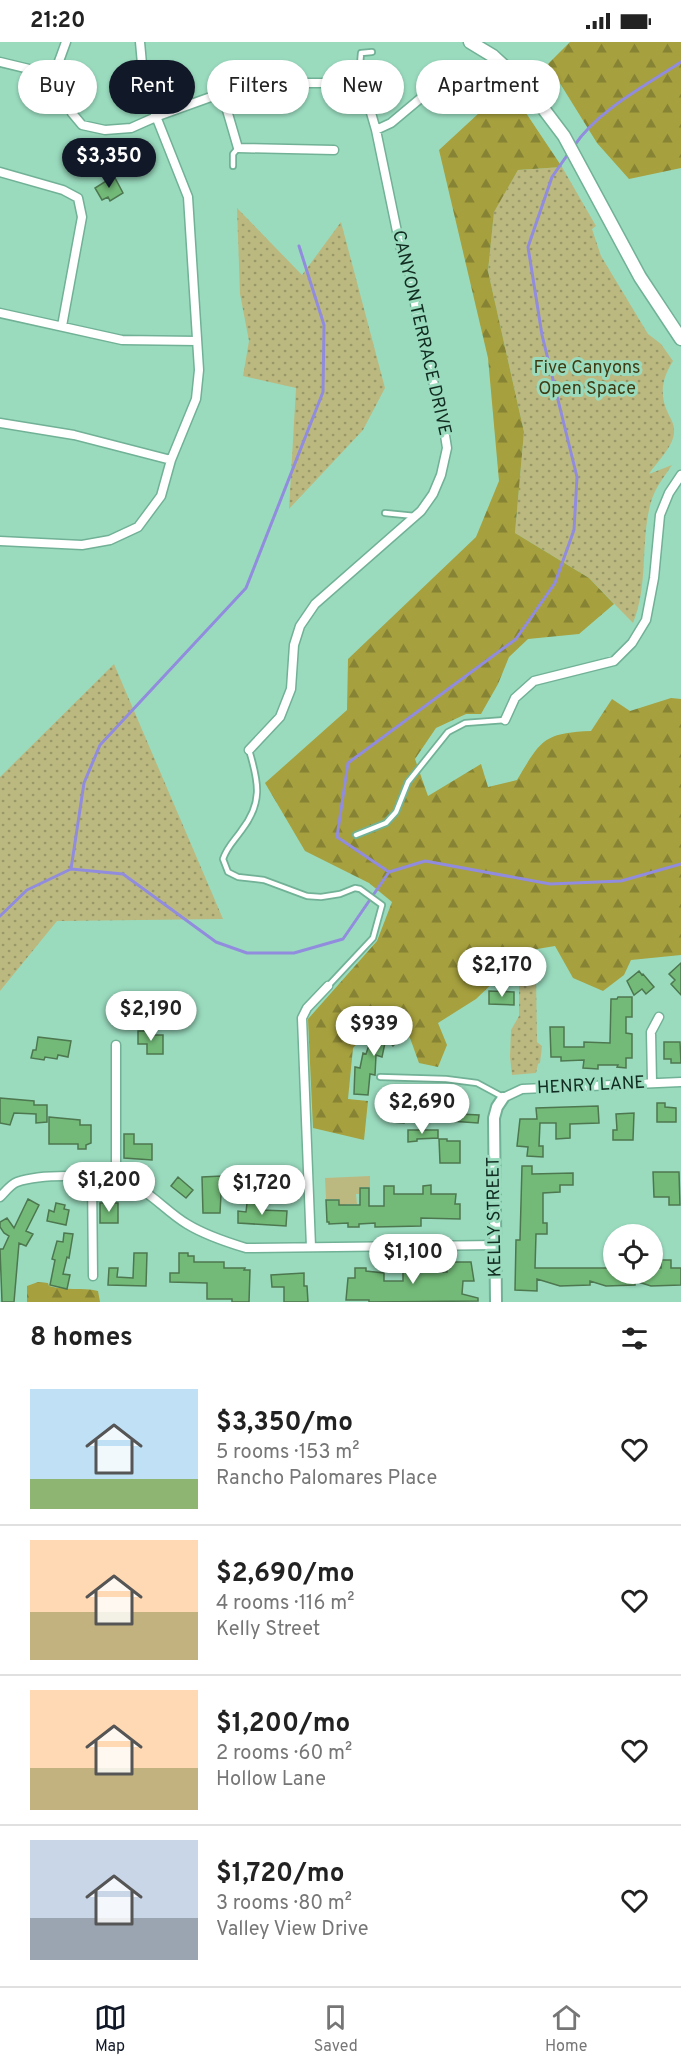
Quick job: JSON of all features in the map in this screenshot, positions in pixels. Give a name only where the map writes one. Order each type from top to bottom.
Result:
[{"type":"main road","points":[[470,42],[493,56],[527,87],[564,136],[640,277],[681,339]]},
{"type":"street","points":[[59,60],[66,42]]},
{"type":"street","points":[[0,541],[82,545],[110,540],[138,527],[161,496],[171,460],[196,399],[199,370],[188,197],[158,116],[144,86],[140,42]]},
{"type":"street","points":[[0,63],[18,67]]},
{"type":"street","points":[[74,114],[82,125],[105,130],[131,128],[207,98]]},
{"type":"street","points":[[376,130],[391,123],[416,102]]},
{"type":"street","points":[[228,114],[238,148],[334,150]]},
{"type":"street","name":"CANYON TERRACE DRIVE","points":[[249,750],[280,717],[291,689],[294,645],[300,626],[315,604],[415,516],[434,494],[447,448],[442,416],[417,318],[412,281],[400,246],[371,114]]},
{"type":"street","points":[[0,172],[63,190],[78,198],[82,217],[62,326]]},
{"type":"street","points":[[0,313],[122,340],[197,341]]},
{"type":"street","points":[[0,423],[74,435],[171,460]]},
{"type":"street","points":[[505,720],[515,698],[534,681],[614,661],[632,643],[646,620],[654,578],[660,515],[669,493],[681,475]]},
{"type":"street","points":[[310,1247],[302,1018],[307,1008],[328,986]]},
{"type":"street","points":[[652,1082],[651,1032],[659,1017]]},
{"type":"street","points":[[116,1045],[116,1180]]},
{"type":"street","name":"HENRY LANE","points":[[504,1098],[522,1089],[681,1082]]},
{"type":"street","name":"KELLY STREET","points":[[496,1302],[494,1118],[497,1107],[504,1098]]},
{"type":"street","points":[[0,1197],[16,1182],[63,1176],[92,1177],[116,1180],[139,1188],[186,1223],[221,1240],[246,1248],[496,1245]]},
{"type":"street","points":[[92,1177],[93,1276]]},
{"type":"lane","points":[[360,60],[361,52],[372,52]]},
{"type":"lane","points":[[233,166],[233,154],[238,148]]},
{"type":"lane","points":[[384,513],[415,516]]},
{"type":"lane","points":[[356,835],[386,823],[396,812],[408,782],[448,732],[465,723],[505,720]]},
{"type":"lane","points":[[249,750],[258,780],[254,814],[227,847],[223,859],[228,872],[238,877],[264,880],[308,896],[321,897],[340,894],[355,888],[360,889],[382,904],[373,938],[328,986]]},
{"type":"lane","points":[[380,1077],[446,1079],[477,1083],[504,1098]]},
{"type":"green space","points":[[570,42],[681,42],[681,168],[629,179],[597,143],[560,83],[560,60],[552,60]]},
{"type":"green space","points":[[478,114],[527,114],[562,167],[518,170],[494,212],[488,271],[524,432],[515,533],[589,578],[614,604],[579,634],[528,639],[509,657],[498,684],[481,714],[466,714],[436,728],[415,759],[428,796],[481,764],[488,787],[517,780],[538,747],[545,741],[563,734],[591,731],[612,699],[630,711],[671,698],[681,699],[681,955],[631,960],[624,975],[603,991],[573,978],[555,946],[531,950],[536,975],[520,975],[519,982],[499,977],[476,999],[438,1023],[447,1045],[438,1067],[419,1063],[410,1038],[385,1015],[353,1048],[348,1099],[368,1101],[364,1140],[313,1128],[308,1019],[377,941],[392,902],[369,883],[305,851],[265,783],[347,710],[348,659],[476,537],[499,481],[488,358],[439,150]]},
{"type":"green space","name":"Five Canyons Open Space","points":[[562,167],[596,226],[592,229],[601,256],[648,334],[661,344],[673,361],[665,379],[663,397],[674,427],[673,438],[668,449],[649,474],[672,465],[657,487],[651,502],[641,593],[633,623],[589,578],[515,533],[524,432],[488,271],[494,211],[518,170]]},
{"type":"green space","points":[[237,208],[302,275],[341,222],[385,388],[363,430],[289,509],[296,388],[243,376],[249,341],[240,294]]},
{"type":"green space","points":[[114,664],[223,919],[57,921],[0,991],[0,777]]},
{"type":"green space","points":[[519,975],[536,975],[537,1042],[542,1046],[536,1073],[512,1075],[511,1030],[519,1016]]},
{"type":"green space","points":[[370,1176],[370,1187],[359,1187],[359,1194],[356,1194],[357,1204],[346,1204],[346,1208],[340,1205],[340,1199],[326,1199],[325,1178]]},
{"type":"green space","points":[[38,1282],[68,1289],[98,1291],[100,1302],[27,1302],[27,1286]]},
{"type":"building","points":[[114,176],[123,193],[110,201],[108,197],[102,200],[95,188]]},
{"type":"building","points":[[681,963],[681,995],[671,984],[675,980],[669,974]]},
{"type":"building","points":[[639,971],[654,987],[646,994],[642,989],[634,995],[627,981]]},
{"type":"building","points":[[489,991],[514,992],[514,1005],[489,1004]]},
{"type":"building","points":[[632,997],[632,1017],[626,1017],[626,1033],[632,1034],[632,1058],[626,1058],[626,1068],[617,1067],[618,1065],[598,1065],[598,1069],[583,1068],[584,1060],[561,1061],[561,1057],[551,1057],[550,1027],[564,1027],[564,1047],[584,1047],[584,1042],[610,1043],[611,999]]},
{"type":"building","points":[[388,1021],[402,1037],[393,1046],[386,1038],[382,1057],[376,1055],[375,1075],[370,1074],[368,1095],[354,1094],[355,1067],[360,1068],[363,1053],[366,1054],[372,1036]]},
{"type":"building","points":[[138,1031],[149,1031],[151,1035],[163,1035],[163,1054],[147,1054],[147,1044],[138,1044]]},
{"type":"building","points":[[38,1037],[71,1041],[68,1057],[58,1055],[57,1059],[45,1057],[44,1060],[31,1058],[33,1050],[36,1050]]},
{"type":"building","points":[[664,1042],[680,1042],[681,1063],[671,1063],[671,1059],[664,1059]]},
{"type":"building","points":[[388,1089],[406,1091],[404,1123],[392,1122],[393,1107],[381,1106],[382,1093],[388,1094]]},
{"type":"building","points":[[435,1089],[458,1090],[460,1114],[479,1115],[478,1123],[450,1121],[450,1112],[435,1112]]},
{"type":"building","points":[[0,1098],[34,1101],[34,1105],[47,1105],[47,1122],[36,1123],[36,1114],[14,1113],[10,1125],[0,1123]]},
{"type":"building","points":[[657,1103],[665,1103],[665,1107],[676,1108],[676,1122],[657,1122]]},
{"type":"building","points":[[598,1106],[599,1123],[570,1124],[570,1138],[556,1139],[556,1123],[540,1123],[539,1146],[543,1146],[543,1157],[527,1156],[528,1147],[517,1146],[520,1119],[537,1119],[536,1108]]},
{"type":"building","points":[[634,1113],[633,1140],[613,1140],[613,1130],[617,1130],[616,1114]]},
{"type":"building","points":[[49,1117],[80,1120],[80,1125],[91,1125],[91,1143],[86,1145],[86,1149],[78,1149],[78,1144],[49,1144]]},
{"type":"building","points":[[408,1130],[438,1130],[438,1138],[408,1142]]},
{"type":"building","points":[[124,1134],[134,1134],[134,1144],[152,1144],[152,1160],[124,1158]]},
{"type":"building","points":[[439,1139],[460,1141],[460,1163],[440,1163]]},
{"type":"building","points":[[522,1166],[532,1166],[532,1174],[573,1173],[573,1185],[560,1185],[560,1192],[543,1193],[543,1223],[547,1223],[547,1234],[536,1234],[535,1268],[603,1268],[603,1284],[635,1285],[606,1286],[590,1281],[590,1285],[560,1286],[537,1279],[537,1291],[515,1290],[516,1240],[520,1240]]},
{"type":"building","points":[[653,1172],[679,1172],[680,1205],[669,1205],[669,1197],[654,1197]]},
{"type":"building","points":[[222,1176],[220,1213],[203,1213],[202,1177]]},
{"type":"building","points":[[178,1177],[193,1190],[186,1198],[171,1186]]},
{"type":"building","points":[[431,1185],[431,1194],[456,1194],[455,1204],[460,1204],[460,1219],[421,1218],[421,1226],[375,1227],[375,1223],[348,1227],[348,1223],[329,1224],[327,1222],[326,1200],[339,1200],[339,1205],[360,1205],[360,1188],[369,1188],[369,1206],[384,1206],[384,1186],[394,1186],[394,1194],[423,1194],[423,1186]]},
{"type":"building","points":[[28,1199],[39,1205],[26,1231],[33,1234],[26,1246],[19,1243],[14,1302],[2,1302],[0,1249],[3,1249],[9,1236],[0,1227],[0,1222],[7,1218],[14,1228]]},
{"type":"building","points":[[56,1203],[65,1205],[64,1209],[69,1210],[66,1225],[47,1221],[49,1210],[54,1212]]},
{"type":"building","points":[[100,1203],[118,1203],[118,1223],[100,1223]]},
{"type":"building","points":[[247,1203],[262,1204],[261,1210],[287,1211],[286,1226],[238,1223],[238,1211],[246,1212]]},
{"type":"building","points":[[64,1233],[73,1234],[69,1258],[67,1257],[63,1274],[70,1275],[67,1289],[50,1285],[55,1260],[52,1259],[57,1241],[63,1242]]},
{"type":"building","points":[[134,1253],[147,1253],[146,1286],[108,1285],[109,1268],[118,1268],[117,1277],[133,1278]]},
{"type":"building","points":[[179,1253],[194,1256],[194,1262],[224,1262],[224,1268],[250,1270],[249,1302],[207,1299],[207,1283],[170,1282],[170,1273],[179,1273]]},
{"type":"building","points":[[663,1260],[671,1260],[671,1268],[681,1268],[681,1285],[651,1286],[645,1284],[663,1284]]},
{"type":"building","points":[[447,1262],[471,1262],[474,1281],[463,1281],[462,1294],[478,1298],[478,1301],[369,1302],[369,1300],[346,1300],[348,1278],[355,1278],[355,1268],[366,1268],[366,1271],[384,1273],[384,1281],[403,1281],[403,1272],[417,1272],[417,1267],[427,1267],[430,1272],[447,1272]]},
{"type":"building","points":[[304,1273],[308,1302],[284,1302],[284,1287],[272,1287],[271,1275]]},
{"type":"waterway","points":[[574,146],[584,133],[609,110],[681,62]]},
{"type":"waterway","points":[[389,872],[337,837],[348,763],[516,639],[555,583],[574,530],[577,477],[542,335],[528,247],[552,177],[568,154]]},
{"type":"waterway","points":[[71,869],[84,783],[100,745],[246,588],[323,392],[324,325],[299,246]]},
{"type":"waterway","points":[[0,916],[27,890],[71,869],[123,874],[216,942],[247,953],[294,953],[343,939],[389,872],[425,861],[550,884],[621,881],[681,864]]}]
